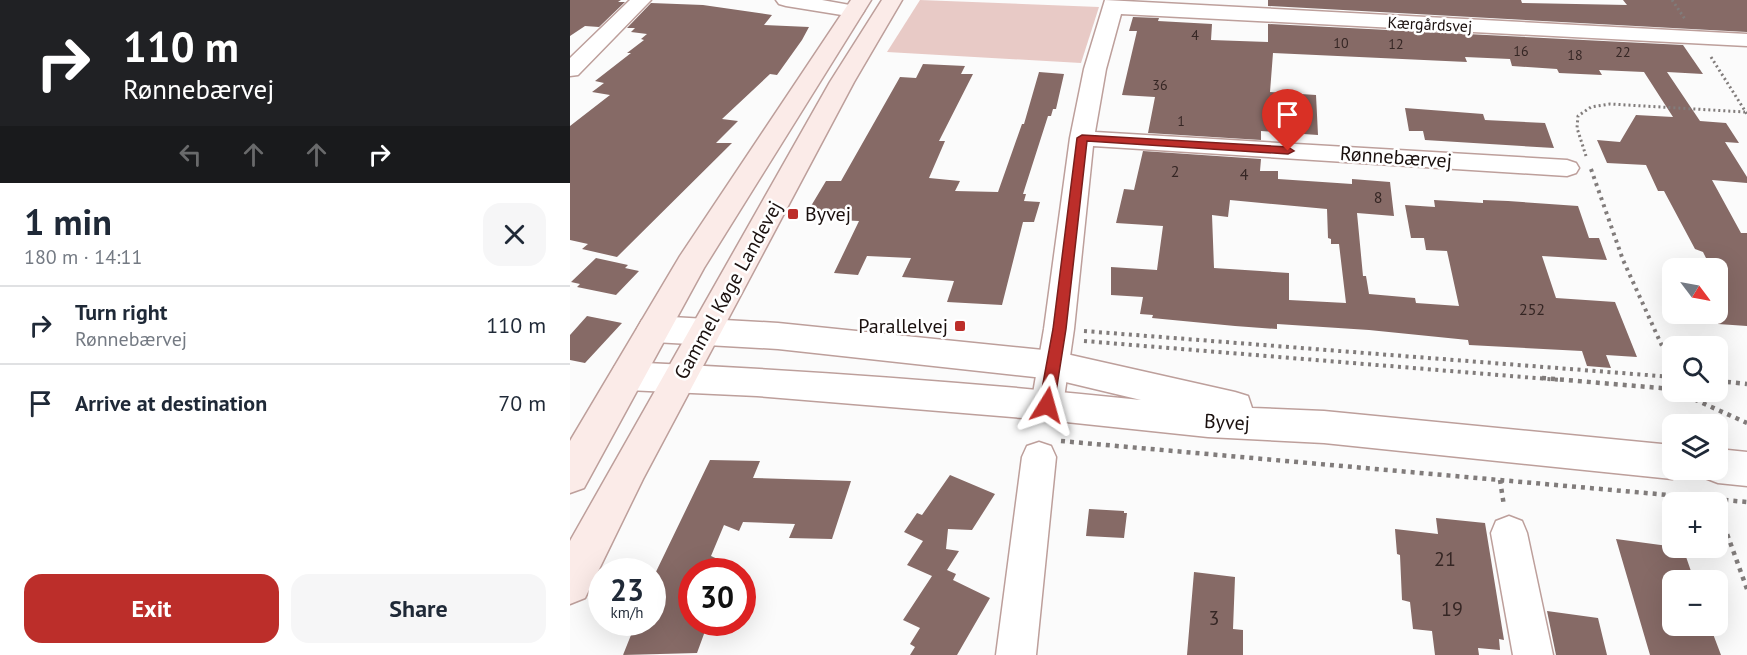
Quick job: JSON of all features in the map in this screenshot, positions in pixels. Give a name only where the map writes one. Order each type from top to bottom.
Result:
[{"type":"main road","name":"Gammel Køge Landevej","points":[[570,583],[842,82],[892,0]]},
{"type":"main road","name":"Gammel Køge Landevej","points":[[570,476],[691,264],[857,5]]},
{"type":"street","points":[[573,62],[641,0]]},
{"type":"street","points":[[786,0],[857,5]]},
{"type":"street","points":[[1047,405],[1059,329],[1082,138],[1095,69],[1114,4]]},
{"type":"street","name":"Kærgårdsvej","points":[[1114,4],[1747,40]]},
{"type":"street","name":"Rønnebærvej","points":[[1082,138],[1567,168]]},
{"type":"street","name":"Byvej","points":[[654,328],[778,336],[1053,365],[1324,427]]},
{"type":"street","name":"Byvej","points":[[627,376],[757,382],[1047,405],[1208,422],[1324,427],[1662,461]]},
{"type":"street","points":[[1016,655],[1045,449]]},
{"type":"street","points":[[1715,490],[1747,469]]},
{"type":"street","points":[[1509,533],[1533,655]]},
{"type":"path","points":[[1662,346],[1623,260],[1577,128],[1578,116],[1591,107],[1610,104],[1745,112],[1747,114]]},
{"type":"path","points":[[1059,329],[1662,376]]},
{"type":"path","points":[[1053,365],[1078,340],[1662,388]]},
{"type":"path","points":[[1728,382],[1747,384]]},
{"type":"path","points":[[1700,402],[1747,423]]},
{"type":"path","points":[[1045,449],[1715,490],[1747,502]]},
{"type":"path","points":[[1728,537],[1747,589]]},
{"type":"shaded area","points":[[920,0],[1099,7],[1081,63],[887,52]]},
{"type":"building","points":[[570,0],[621,0],[618,2],[625,2],[599,27],[585,26],[570,36]]},
{"type":"building","points":[[1268,0],[1521,0],[1522,3],[1627,5],[1623,0],[1747,0],[1747,32],[1268,6]]},
{"type":"building","points":[[651,3],[703,5],[772,15],[764,25],[809,27],[777,75],[770,74],[722,119],[738,121],[716,143],[732,143],[617,257],[582,249],[588,244],[570,240],[570,126],[610,95],[592,92],[604,83],[595,81],[644,40],[641,39],[647,34],[631,32],[635,28],[627,28]]},
{"type":"building","points":[[1133,17],[1212,24],[1211,40],[1268,42],[1268,24],[1683,45],[1703,74],[1667,72],[1700,121],[1726,123],[1739,143],[1725,142],[1747,177],[1747,183],[1712,180],[1741,233],[1747,233],[1747,326],[1718,324],[1728,324],[1728,258],[1706,258],[1703,252],[1695,249],[1664,191],[1658,191],[1646,165],[1607,163],[1597,140],[1620,142],[1636,115],[1673,117],[1644,72],[1599,70],[1602,75],[1559,73],[1557,69],[1512,66],[1510,59],[1465,57],[1467,62],[1273,53],[1270,92],[1316,95],[1318,135],[1261,131],[1261,140],[1148,133],[1155,97],[1122,95],[1137,31],[1129,31]]},
{"type":"building","points":[[923,64],[965,66],[961,74],[973,74],[939,141],[945,141],[929,178],[960,181],[955,191],[998,192],[1022,124],[1024,124],[1039,72],[1064,74],[1056,109],[1053,109],[1051,116],[1048,116],[1023,194],[1026,194],[1024,201],[1040,202],[1034,222],[1023,222],[1002,305],[947,302],[954,281],[902,277],[911,258],[867,256],[858,275],[834,273],[859,221],[839,220],[843,212],[808,211],[826,181],[841,181],[900,77],[916,78]]},
{"type":"building","points":[[1405,108],[1483,114],[1485,120],[1545,123],[1554,148],[1425,140],[1423,131],[1409,131]]},
{"type":"building","points":[[1143,151],[1261,159],[1260,171],[1278,171],[1278,179],[1352,184],[1352,179],[1390,182],[1394,216],[1357,213],[1363,276],[1366,276],[1369,294],[1415,298],[1416,303],[1459,306],[1447,251],[1426,250],[1424,238],[1411,238],[1405,205],[1435,207],[1434,200],[1483,203],[1483,200],[1578,206],[1589,238],[1599,238],[1607,260],[1542,256],[1556,298],[1615,302],[1637,357],[1606,355],[1611,368],[1587,366],[1582,351],[1469,345],[1468,340],[1369,330],[1277,324],[1277,329],[1152,318],[1153,315],[1140,314],[1143,297],[1111,295],[1111,267],[1157,270],[1163,226],[1116,223],[1124,189],[1134,190]],"holes":[[[1230,200],[1327,209],[1328,238],[1331,239],[1331,244],[1339,244],[1346,303],[1289,300],[1289,273],[1214,268],[1212,215],[1228,217]]]},
{"type":"building","points":[[596,258],[628,265],[625,268],[639,271],[616,295],[577,287],[580,284],[571,282]]},
{"type":"building","points":[[587,316],[622,323],[585,363],[570,360],[570,335]]},
{"type":"building","points":[[710,460],[760,461],[753,478],[851,481],[832,539],[789,538],[795,524],[743,522],[739,531],[724,525],[711,556],[715,558],[678,558],[678,636],[703,636],[697,653],[623,655],[631,636],[666,636],[666,558],[663,558]]},
{"type":"building","points":[[950,475],[995,494],[972,530],[948,529],[946,549],[959,551],[947,570],[956,574],[953,580],[990,598],[957,655],[910,655],[915,647],[910,644],[920,628],[903,620],[932,576],[907,565],[923,541],[904,532],[917,513],[922,515]]},
{"type":"building","points":[[1089,509],[1127,513],[1124,538],[1086,536]]},
{"type":"building","points":[[1436,518],[1485,523],[1504,640],[1499,639],[1500,650],[1478,648],[1479,655],[1435,655],[1432,631],[1413,629],[1410,602],[1402,600],[1400,555],[1397,554],[1395,529],[1438,534]]},
{"type":"building","points":[[1616,539],[1662,545],[1662,558],[1686,558],[1691,570],[1662,570],[1662,636],[1714,636],[1721,655],[1650,655]]},
{"type":"building","points":[[1194,572],[1235,577],[1233,629],[1243,630],[1243,655],[1187,655]]},
{"type":"building","points":[[1547,611],[1598,618],[1607,655],[1556,655]]},
{"type":"place","name":"Byvej","points":[[793,214]]},
{"type":"place","name":"Parallelvej","points":[[960,326]]},
{"type":"route","points":[[1047,405],[1059,329],[1082,138],[1288,151]]}]
